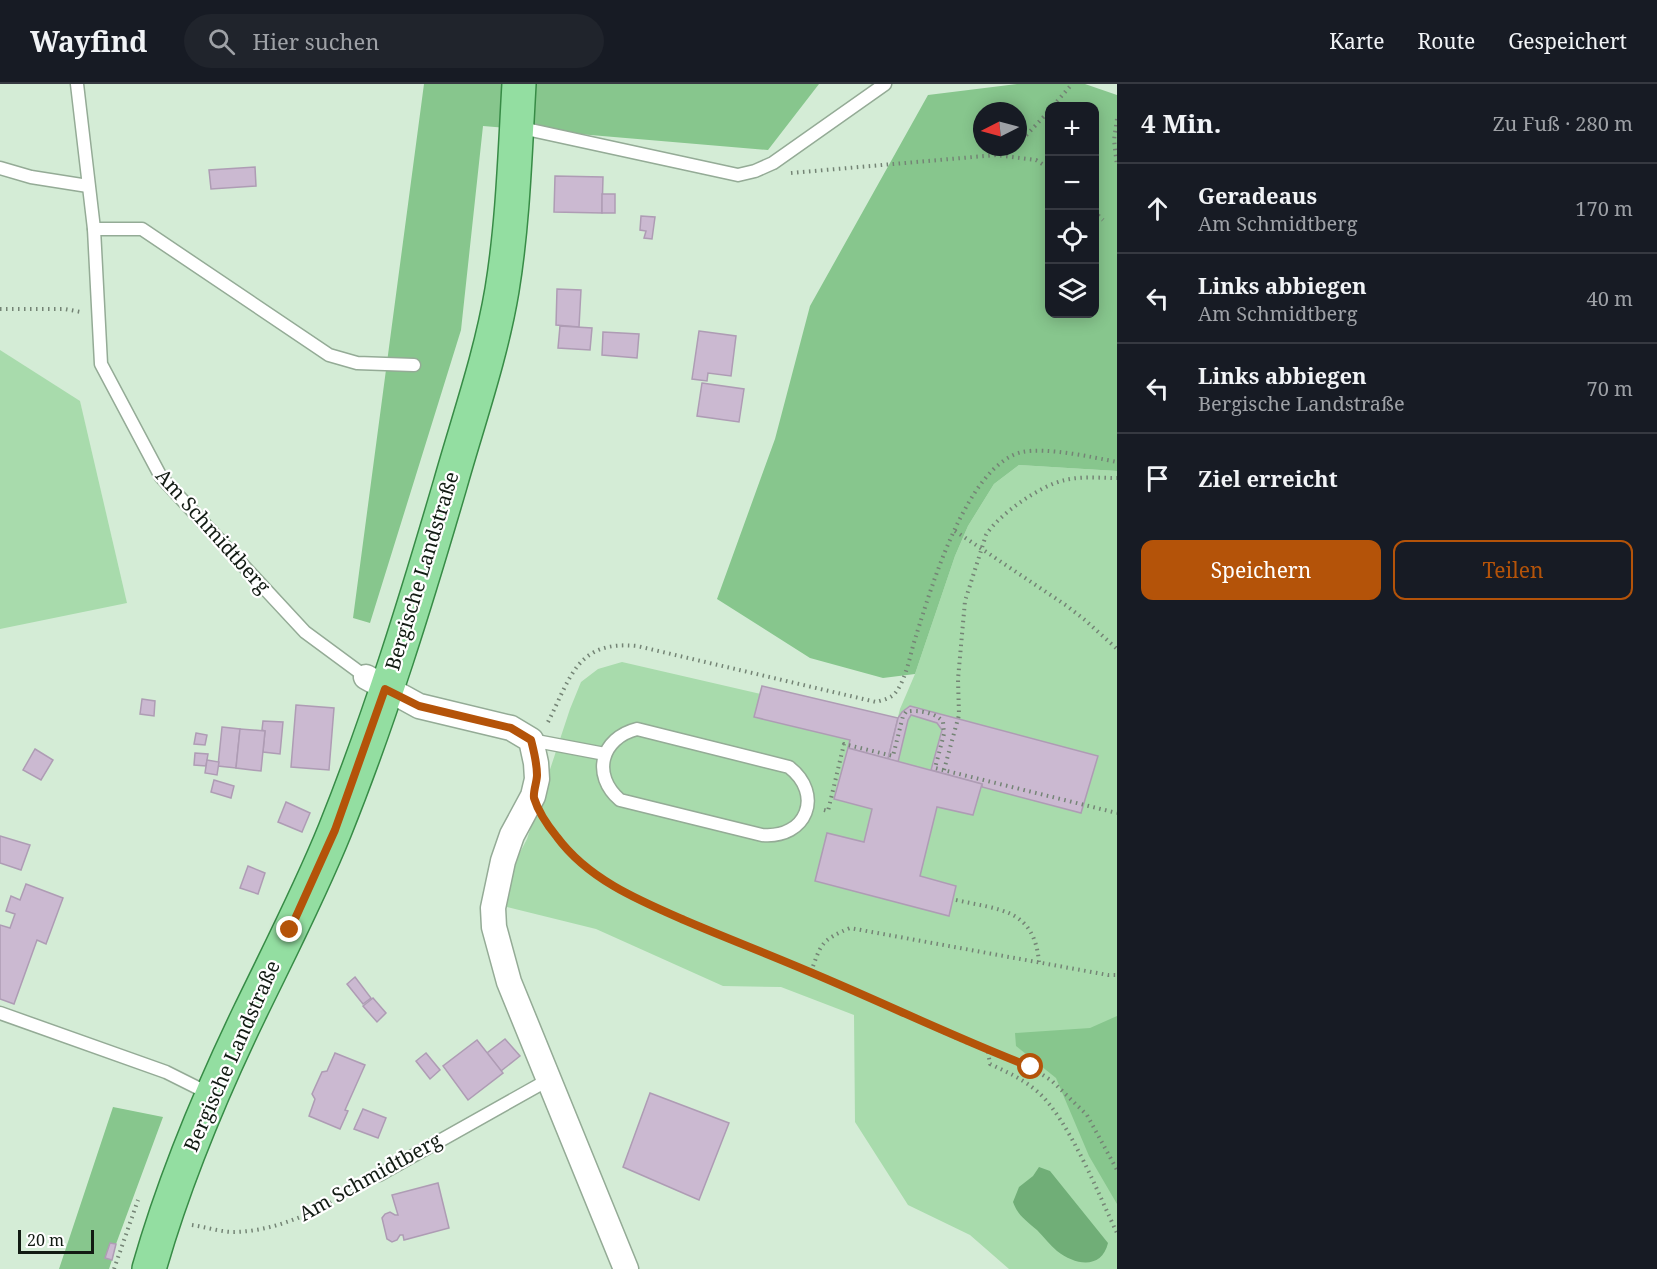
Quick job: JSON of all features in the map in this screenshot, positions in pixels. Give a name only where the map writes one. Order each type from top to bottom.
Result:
[{"type":"main road","name":"Bergische Landstraße","points":[[149,1269],[178,1180],[213,1095],[335,830],[376,683],[435,536],[492,337],[501,292],[508,244],[519,84]]},
{"type":"street","name":"Am Schmidtberg","points":[[376,683],[419,706],[511,728],[531,740]]},
{"type":"street","points":[[531,740],[537,764],[534,796],[512,836],[503,861],[493,908],[494,927],[509,982],[527,1021],[548,1080],[626,1269]]},
{"type":"lane","name":"Am Schmidtberg","points":[[77,84],[93,229],[101,364],[161,477],[305,632],[376,683]]},
{"type":"lane","points":[[516,126],[738,175],[773,164],[885,84]]},
{"type":"lane","points":[[0,168],[30,177],[88,186]]},
{"type":"lane","points":[[93,229],[142,229],[329,355],[357,363],[414,365]]},
{"type":"lane","points":[[637,729],[780,763],[789,767],[803,780],[807,789],[807,806],[802,819],[795,828],[785,834],[774,836],[620,800],[606,784],[603,774],[605,754],[618,737],[637,729]]},
{"type":"lane","points":[[531,740],[605,754]]},
{"type":"lane","points":[[0,1013],[166,1072],[213,1095]]},
{"type":"lane","name":"Am Schmidtberg","points":[[379,1174],[548,1080]]},
{"type":"path","points":[[1056,102],[1072,84]]},
{"type":"path","points":[[1027,134],[1045,115]]},
{"type":"path","points":[[1117,119],[1114,127],[1117,166]]},
{"type":"path","points":[[755,171],[788,174],[985,156]]},
{"type":"path","points":[[1004,156],[1036,160],[1045,166]]},
{"type":"path","points":[[1099,216],[1102,220]]},
{"type":"path","points":[[0,309],[65,309],[97,315]]},
{"type":"path","points":[[531,740],[546,725],[576,668],[593,652],[612,645],[637,646],[876,702],[890,697],[896,694],[902,681],[925,608],[955,531],[980,483],[993,468],[1011,456],[1023,452],[1043,451],[1117,462]]},
{"type":"path","points":[[944,770],[958,715],[963,610],[981,547],[991,527],[1026,500],[1057,482],[1075,478],[1117,478]]},
{"type":"path","points":[[955,531],[1085,620],[1117,649]]},
{"type":"path","points":[[807,806],[828,811],[844,744],[892,756],[903,716],[910,711],[938,716],[944,722],[942,741],[934,768],[1117,813]]},
{"type":"path","points":[[534,796],[546,821],[558,838],[593,873],[654,907],[811,972],[988,1051],[1031,1067],[1052,1081],[1087,1115],[1117,1170]]},
{"type":"path","points":[[956,900],[1015,914],[1032,934],[1039,962]]},
{"type":"path","points":[[811,972],[820,947],[828,938],[850,928],[1117,975]]},
{"type":"path","points":[[988,1051],[990,1064],[1024,1081],[1049,1104],[1076,1148],[1117,1233]]},
{"type":"path","name":"Am Schmidtberg","points":[[187,1224],[231,1232],[256,1230],[295,1219],[335,1201],[379,1174]]},
{"type":"shaded area","points":[[424,84],[819,84],[768,150],[483,126],[461,330],[370,623],[353,618]]},
{"type":"shaded area","points":[[1017,84],[1085,84],[1117,95],[1117,471],[1019,465],[994,484],[968,526],[955,556],[915,674],[883,678],[810,658],[717,599],[775,439],[810,306],[928,95]]},
{"type":"shaded area","points":[[0,350],[80,401],[127,603],[0,629]]},
{"type":"shaded area","points":[[1019,465],[1117,471],[1117,1269],[1009,1269],[970,1235],[908,1205],[855,1122],[854,1015],[781,987],[723,986],[596,929],[507,907],[508,884],[515,862],[527,839],[581,682],[598,669],[622,662],[896,725],[955,556],[968,526],[994,484]]},
{"type":"shaded area","points":[[1117,1016],[1117,1204],[1089,1156],[1056,1078],[1016,1046],[1015,1033],[1090,1028]]},
{"type":"shaded area","points":[[113,1107],[163,1117],[116,1244],[110,1243],[105,1258],[112,1260],[109,1269],[59,1269]]},
{"type":"shaded area","points":[[1039,1167],[1050,1171],[1108,1243],[1105,1251],[1094,1261],[1080,1262],[1064,1256],[1054,1249],[1017,1211],[1013,1202],[1019,1187],[1033,1176]]},
{"type":"building","points":[[255,167],[256,186],[211,189],[209,170]]},
{"type":"building","points":[[555,176],[603,177],[602,213],[554,212]]},
{"type":"building","points":[[602,194],[615,194],[615,213],[602,213]]},
{"type":"building","points":[[641,216],[655,217],[652,239],[644,238],[646,231],[640,230]]},
{"type":"building","points":[[557,289],[581,290],[579,327],[556,325]]},
{"type":"building","points":[[560,326],[592,328],[590,350],[558,348]]},
{"type":"building","points":[[699,331],[736,336],[731,376],[708,373],[707,381],[692,379]]},
{"type":"building","points":[[603,332],[639,334],[637,358],[602,355]]},
{"type":"building","points":[[702,383],[744,389],[739,422],[697,416]]},
{"type":"building","points":[[762,686],[898,718],[888,759],[848,748],[850,740],[754,717]]},
{"type":"building","points":[[142,699],[155,701],[154,716],[140,714]]},
{"type":"building","points":[[296,705],[334,708],[329,770],[291,767]]},
{"type":"building","points":[[910,706],[1098,756],[1081,813],[982,787],[982,784],[931,770],[942,730],[937,723],[911,715],[898,762],[888,759],[898,718]]},
{"type":"building","points":[[263,721],[283,722],[280,754],[263,752],[265,731],[262,730]]},
{"type":"building","points":[[222,727],[240,729],[236,768],[218,766]]},
{"type":"building","points":[[240,729],[265,731],[261,771],[236,768]]},
{"type":"building","points":[[196,733],[207,735],[205,745],[194,744]]},
{"type":"building","points":[[848,748],[982,784],[973,815],[937,807],[920,876],[956,886],[949,916],[815,881],[827,833],[864,842],[872,809],[834,799]]},
{"type":"building","points":[[35,749],[53,760],[41,780],[23,770]]},
{"type":"building","points":[[195,753],[208,754],[206,766],[194,765]]},
{"type":"building","points":[[207,760],[219,762],[217,775],[205,773]]},
{"type":"building","points":[[214,780],[234,786],[231,798],[211,792]]},
{"type":"building","points":[[286,802],[310,813],[302,832],[278,822]]},
{"type":"building","points":[[0,836],[30,845],[21,870],[0,863]]},
{"type":"building","points":[[248,866],[265,873],[258,894],[240,888]]},
{"type":"building","points":[[26,884],[63,898],[46,944],[37,940],[14,1004],[0,999],[0,925],[10,928],[15,914],[6,911],[11,896],[20,900]]},
{"type":"building","points":[[355,977],[371,998],[363,1004],[347,984]]},
{"type":"building","points":[[373,998],[386,1013],[377,1022],[363,1006]]},
{"type":"building","points":[[505,1039],[520,1056],[501,1071],[487,1053]]},
{"type":"building","points":[[477,1040],[503,1073],[468,1100],[443,1066]]},
{"type":"building","points":[[335,1053],[365,1065],[345,1110],[348,1111],[340,1129],[309,1116],[315,1099],[312,1094],[322,1072],[327,1071]]},
{"type":"building","points":[[426,1053],[440,1070],[430,1079],[416,1061]]},
{"type":"building","points":[[650,1093],[729,1123],[699,1200],[623,1167]]},
{"type":"building","points":[[363,1109],[386,1118],[378,1138],[354,1129]]},
{"type":"building","points":[[438,1183],[449,1228],[404,1240],[403,1235],[392,1242],[387,1239],[382,1218],[390,1212],[398,1215],[392,1195]]},
{"type":"building","points":[[110,1243],[116,1244],[112,1260],[105,1258]]},
{"type":"route","points":[[290,930],[335,830],[385,689],[419,706],[511,728],[531,740],[537,764],[534,796],[546,821],[576,858],[593,873],[619,889],[654,907],[811,972],[963,1041],[1031,1067]]}]
